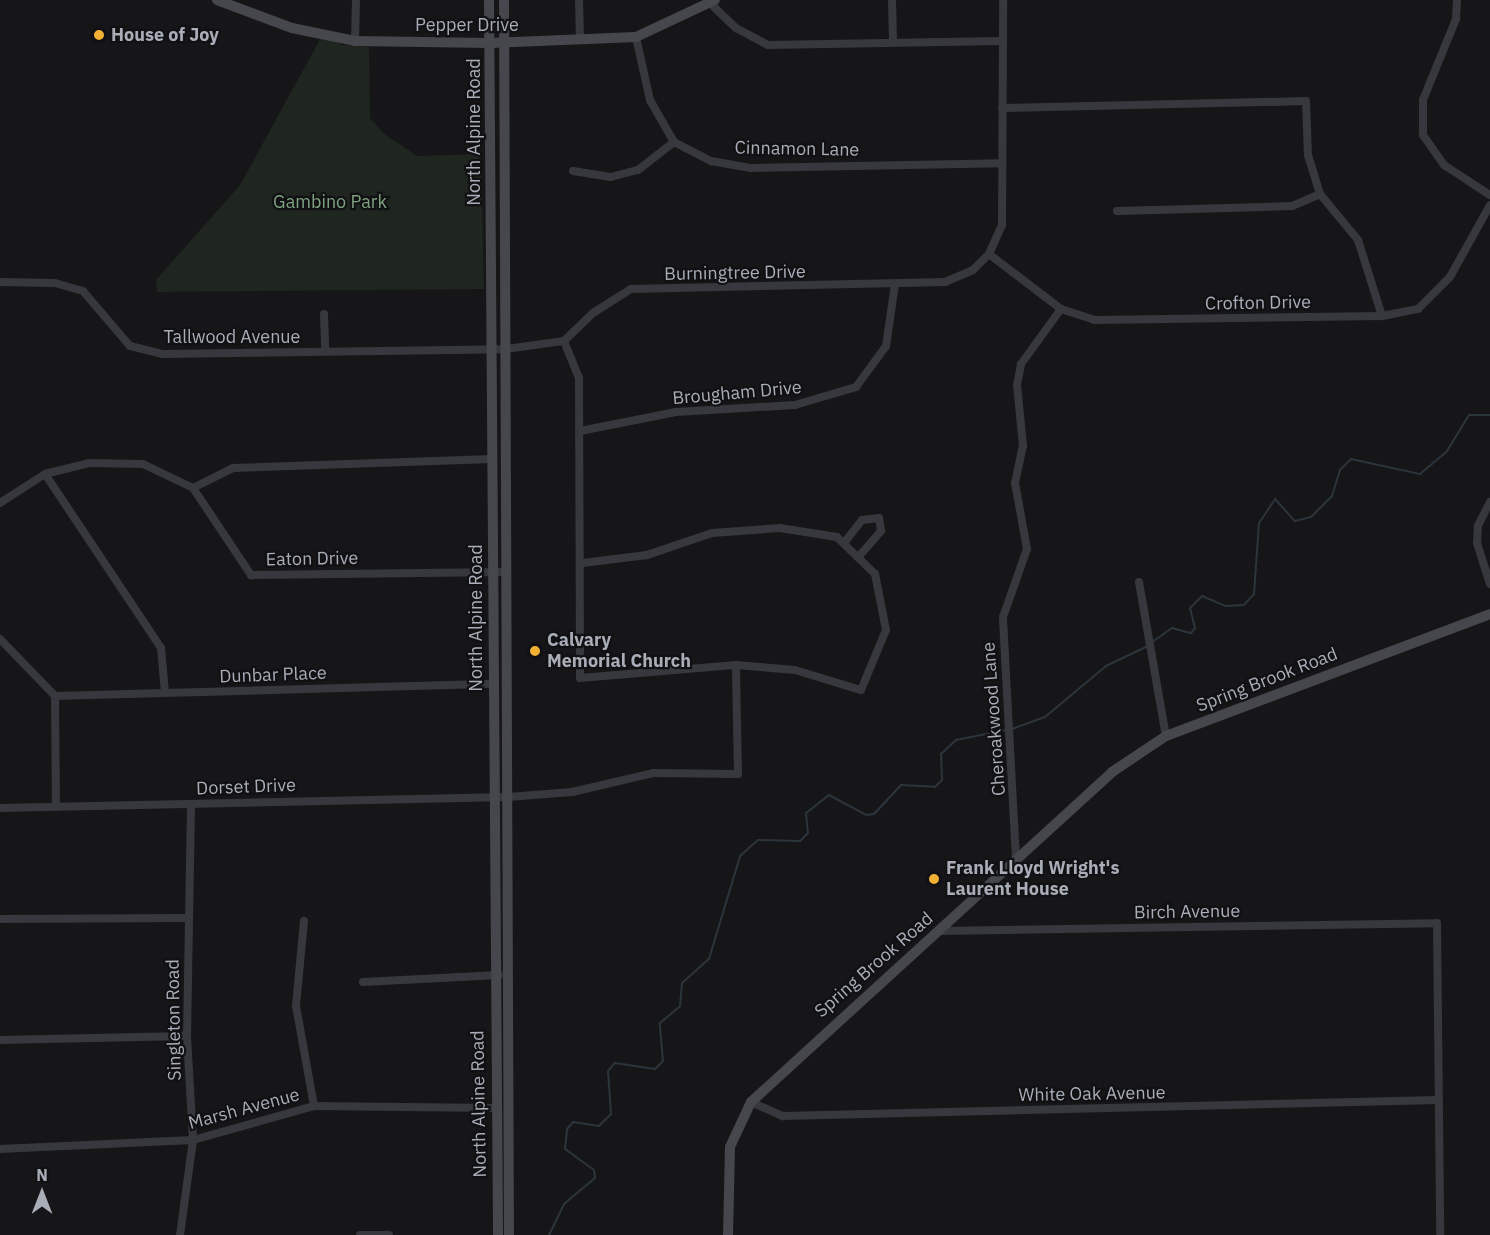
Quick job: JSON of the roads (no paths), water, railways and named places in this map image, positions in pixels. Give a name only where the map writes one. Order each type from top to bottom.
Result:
[{"type":"main road","name":"Pepper Drive","points":[[217,0],[292,28],[356,41],[490,43],[636,37],[713,2]]},
{"type":"main road","name":"North Alpine Road","points":[[489,0],[494,976],[498,1235]]},
{"type":"main road","name":"North Alpine Road","points":[[504,0],[509,1235]]},
{"type":"main road","name":"Spring Brook Road","points":[[728,1235],[730,1147],[751,1102],[1112,772],[1166,736],[1490,614]]},
{"type":"street","points":[[356,0],[356,41]]},
{"type":"street","points":[[579,0],[580,40]]},
{"type":"street","points":[[892,0],[893,41]]},
{"type":"street","points":[[989,254],[1002,225],[1000,41],[1003,0]]},
{"type":"street","points":[[1457,0],[1456,19],[1423,100],[1423,135],[1444,165],[1490,195]]},
{"type":"street","points":[[713,2],[736,28],[768,45],[893,41],[1000,41]]},
{"type":"street","points":[[573,171],[611,177],[638,170],[674,142],[650,100],[636,37]]},
{"type":"street","points":[[1002,108],[1306,101],[1308,155],[1320,194],[1358,240],[1382,316]]},
{"type":"street","name":"Cinnamon Lane","points":[[674,142],[711,161],[750,168],[1002,163]]},
{"type":"street","points":[[1117,211],[1292,206],[1320,194]]},
{"type":"street","name":"Crofton Drive","points":[[989,254],[1060,309],[1094,320],[1382,316],[1418,309],[1450,277],[1490,205]]},
{"type":"street","name":"Burningtree Drive","points":[[564,341],[593,313],[631,290],[945,282],[973,270],[989,254]]},
{"type":"street","name":"Tallwood Avenue","points":[[0,282],[55,283],[83,291],[130,346],[162,354],[491,349]]},
{"type":"street","name":"Brougham Drive","points":[[580,431],[676,412],[795,405],[856,387],[886,346],[895,284]]},
{"type":"street","name":"Cheroakwood Lane","points":[[1016,859],[1003,617],[1027,549],[1015,483],[1023,446],[1017,386],[1021,364],[1060,309]]},
{"type":"street","points":[[324,314],[325,351]]},
{"type":"street","points":[[491,349],[564,341],[579,378],[582,564],[580,678],[736,665],[795,670],[861,690],[886,630],[876,574],[837,537],[780,528],[712,533],[647,555],[582,564]]},
{"type":"street","points":[[0,503],[45,474],[89,464],[142,464],[193,488],[233,468],[492,459]]},
{"type":"street","points":[[45,474],[161,648],[165,693]]},
{"type":"street","name":"Eaton Drive","points":[[193,488],[251,575],[506,573]]},
{"type":"street","points":[[1490,502],[1478,526],[1478,543],[1490,584]]},
{"type":"street","points":[[844,543],[862,520],[879,518],[881,531],[859,556]]},
{"type":"street","points":[[1139,582],[1166,736]]},
{"type":"street","points":[[0,639],[55,696],[56,807]]},
{"type":"street","name":"Dorset Drive","points":[[0,808],[508,797],[572,792],[653,772],[738,774],[736,665]]},
{"type":"street","name":"Dunbar Place","points":[[55,696],[493,684]]},
{"type":"street","name":"Singleton Road","points":[[180,1235],[193,1140],[188,1036],[191,804]]},
{"type":"street","points":[[0,919],[188,918]]},
{"type":"street","points":[[304,921],[296,1005],[314,1106]]},
{"type":"street","name":"Birch Avenue","points":[[938,931],[1437,923],[1438,1100]]},
{"type":"street","points":[[363,982],[508,975]]},
{"type":"street","points":[[0,1040],[188,1036]]},
{"type":"street","points":[[1438,1100],[1440,1235]]},
{"type":"street","name":"White Oak Avenue","points":[[751,1102],[783,1116],[1438,1100]]},
{"type":"street","name":"Marsh Avenue","points":[[0,1149],[193,1140],[314,1106],[495,1108]]},
{"type":"street","points":[[360,1235],[389,1235]]},
{"type":"waterway","points":[[1152,642],[1172,628],[1191,633],[1195,628],[1190,608],[1202,596],[1226,606],[1244,605],[1254,594],[1259,523],[1275,499],[1295,521],[1311,517],[1332,496],[1340,470],[1351,459],[1420,474],[1447,451],[1469,415],[1490,415]]},
{"type":"waterway","points":[[1012,729],[1045,717],[1106,666],[1148,646]]},
{"type":"waterway","points":[[549,1235],[564,1204],[595,1178],[594,1170],[565,1149],[567,1129],[573,1122],[599,1126],[611,1114],[608,1071],[615,1063],[655,1069],[663,1061],[660,1023],[680,1006],[682,983],[709,959],[740,856],[758,840],[800,841],[808,833],[806,813],[829,795],[866,815],[874,814],[901,785],[935,787],[942,780],[941,754],[956,740],[1006,730]]},
{"type":"place","name":"House of Joy","points":[[99,35]]},
{"type":"place","name":"Calvary Memorial Church","points":[[535,651]]},
{"type":"place","name":"Frank Lloyd Wright's Laurent House","points":[[934,879]]},
{"type":"park label","name":"Gambino Park","points":[[330,202]]}]
